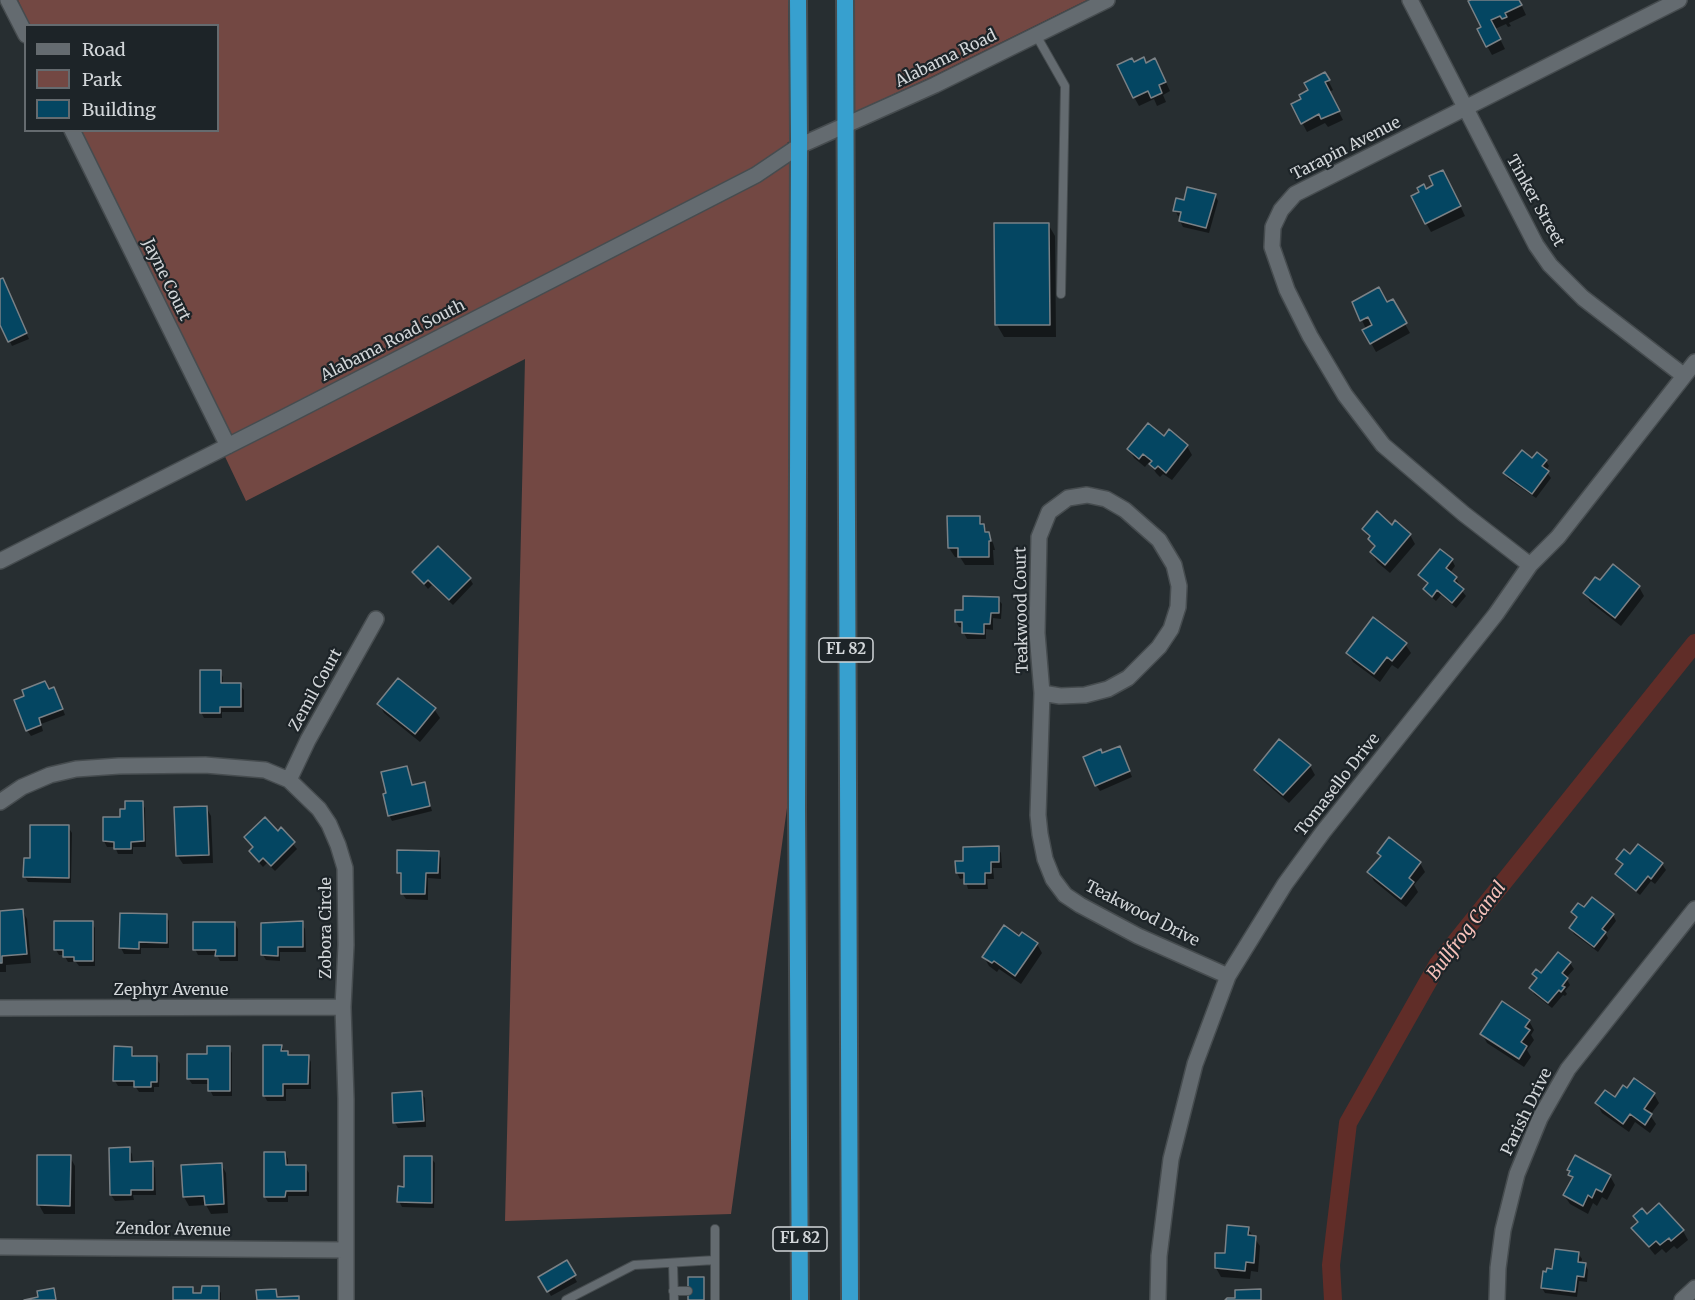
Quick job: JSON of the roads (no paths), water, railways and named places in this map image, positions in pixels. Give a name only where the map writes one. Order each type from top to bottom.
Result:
[{"type":"highway","name":"FL 82","points":[[798,0],[797,819],[800,1300]]},
{"type":"highway","name":"FL 82","points":[[845,0],[849,1300]]},
{"type":"street","points":[[8,0],[24,31]]},
{"type":"street","name":"Tinker Street","points":[[1410,0],[1523,223],[1550,265],[1583,298],[1683,375]]},
{"type":"street","name":"Tarapin Avenue","points":[[1530,566],[1383,445],[1345,394],[1310,336],[1287,290],[1272,247],[1273,227],[1281,210],[1295,194],[1678,0]]},
{"type":"street","name":"Alabama Road","points":[[799,147],[935,86],[1104,1]]},
{"type":"street","name":"Jayne Court","points":[[73,132],[228,446]]},
{"type":"street","name":"Alabama Road South","points":[[0,561],[746,180],[799,147]]},
{"type":"street","name":"Tomasello Drive","points":[[1158,1300],[1159,1256],[1171,1159],[1195,1064],[1228,976],[1291,875],[1496,614],[1530,566],[1558,537],[1695,362]]},
{"type":"street","name":"Teakwood Court","points":[[1087,495],[1106,499],[1125,510],[1159,540],[1174,565],[1179,586],[1178,607],[1171,629],[1159,647],[1128,678],[1108,689],[1086,695],[1060,696],[1042,693],[1037,633],[1039,537],[1049,512],[1068,498],[1087,495]]},
{"type":"street","name":"Zemil Court","points":[[289,780],[308,740],[376,618]]},
{"type":"street","name":"Teakwood Drive","points":[[1042,693],[1039,755],[1040,834],[1045,859],[1053,879],[1065,895],[1080,905],[1138,936],[1228,976]]},
{"type":"street","name":"Zobora Circle","points":[[0,802],[22,787],[50,775],[76,769],[119,766],[247,767],[266,770],[289,780],[319,809],[329,824],[345,868],[346,945],[343,1007],[346,1099],[346,1300]]},
{"type":"street","name":"Parish Drive","points":[[1497,1300],[1503,1230],[1517,1174],[1540,1118],[1568,1069],[1695,909]]},
{"type":"street","name":"Zephyr Avenue","points":[[0,1008],[343,1007]]},
{"type":"street","name":"Zendor Avenue","points":[[0,1246],[345,1250]]},
{"type":"street","points":[[1682,1300],[1695,1288]]},
{"type":"lane","points":[[1036,35],[1065,86],[1061,294]]},
{"type":"lane","points":[[715,1229],[715,1300]]},
{"type":"lane","points":[[566,1300],[634,1264],[715,1260]]},
{"type":"lane","points":[[673,1263],[674,1296],[688,1291]]},
{"type":"lane","points":[[704,1290],[715,1290]]},
{"type":"waterway","name":"Bullfrog Canal","points":[[1333,1300],[1331,1265],[1348,1123],[1438,964],[1695,643]]}]
